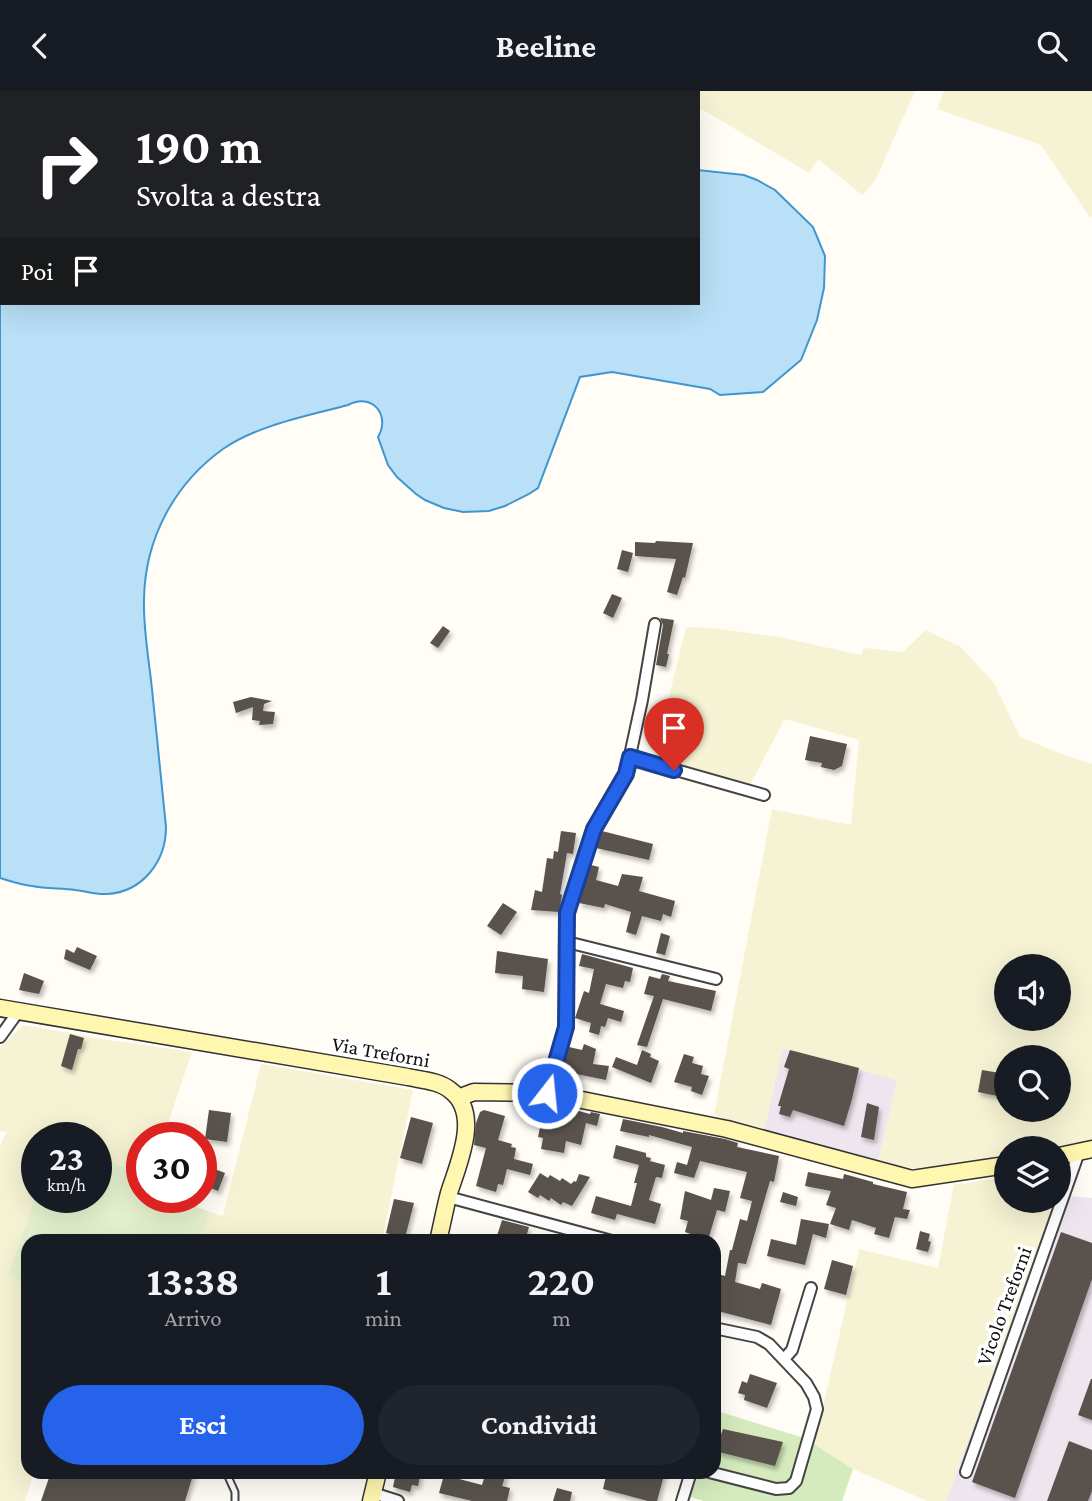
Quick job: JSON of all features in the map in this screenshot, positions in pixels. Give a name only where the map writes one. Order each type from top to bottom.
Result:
[{"type":"street","points":[[547,1093],[566,1027],[567,913],[594,829],[626,774],[655,624]]},
{"type":"street","points":[[630,757],[764,795]]},
{"type":"street","points":[[567,942],[716,979]]},
{"type":"street","name":"Via Treforni","points":[[0,1008],[408,1077],[447,1088],[458,1098]]},
{"type":"street","points":[[0,1037],[18,1012]]},
{"type":"street","points":[[440,1234],[465,1140],[465,1115],[458,1098],[474,1093],[547,1093],[727,1129],[912,1179],[994,1167]]},
{"type":"street","name":"Vicolo Treforni","points":[[965,1472],[1086,1150]]},
{"type":"street","points":[[448,1197],[586,1234]]},
{"type":"street","points":[[784,1359],[792,1350],[811,1288]]},
{"type":"street","points":[[721,1329],[757,1337],[769,1344],[806,1383],[817,1409],[796,1481],[789,1488],[776,1489],[721,1475]]},
{"type":"street","points":[[376,1479],[372,1497],[398,1501]]},
{"type":"street","points":[[682,1501],[689,1479]]},
{"type":"lane","points":[[229,1479],[235,1492],[234,1501]]},
{"type":"shaded area","points":[[700,91],[915,91],[875,181],[862,195],[818,159],[809,173],[700,108]]},
{"type":"shaded area","points":[[944,91],[1092,91],[1092,217],[1041,145],[937,109]]},
{"type":"shaded area","points":[[686,627],[779,637],[861,655],[864,648],[903,652],[926,630],[961,647],[994,683],[1020,737],[1092,764],[1092,1140],[1071,1144],[1071,1136],[994,1136],[994,1159],[967,1165],[913,1168],[877,1166],[897,1080],[783,1048],[764,1131],[714,1115],[772,809],[851,825],[859,740],[785,719],[744,796],[653,762]]},
{"type":"shaded area","points":[[23,1025],[192,1052],[168,1122],[126,1122],[126,1168],[112,1162],[112,1122],[21,1122],[21,1213],[30,1213],[8,1275],[21,1283],[21,1479],[32,1479],[25,1501],[0,1501],[0,1146],[6,1132],[0,1131],[0,1047]]},
{"type":"shaded area","points":[[782,1048],[898,1080],[877,1166],[764,1131]]},
{"type":"shaded area","points":[[261,1064],[413,1090],[383,1234],[202,1234],[210,1213],[223,1216]]},
{"type":"shaded area","points":[[994,1178],[994,1213],[1051,1213],[946,1501],[927,1501],[853,1469],[813,1444],[859,1249],[938,1268],[954,1184]]},
{"type":"shaded area","points":[[1071,1196],[1092,1198],[1092,1501],[946,1501],[1051,1213],[1071,1213]]},
{"type":"green space","points":[[112,1162],[126,1168],[126,1213],[210,1213],[202,1234],[22,1234],[30,1213],[112,1213]]},
{"type":"green space","points":[[21,1238],[21,1283],[8,1275]]},
{"type":"green space","points":[[721,1412],[804,1438],[853,1469],[842,1501],[704,1501],[683,1495],[686,1479],[721,1479]]},
{"type":"water","points":[[700,170],[744,175],[757,180],[775,190],[813,227],[825,256],[824,288],[817,320],[801,360],[763,392],[720,395],[710,389],[612,372],[580,377],[538,488],[505,506],[489,511],[463,512],[444,508],[416,494],[388,465],[378,437],[381,414],[377,408],[365,401],[267,427],[223,449],[190,479],[177,496],[157,534],[146,577],[145,633],[166,827],[162,852],[157,863],[141,881],[120,892],[107,894],[37,887],[0,878],[0,305],[700,305]]},
{"type":"building","points":[[635,542],[693,543],[685,578],[683,577],[677,595],[667,592],[676,559],[635,556]]},
{"type":"building","points":[[622,550],[633,553],[628,572],[617,569]]},
{"type":"building","points":[[612,594],[622,598],[613,618],[603,613]]},
{"type":"building","points":[[660,618],[674,620],[666,667],[656,665],[663,625]]},
{"type":"building","points":[[443,626],[450,631],[438,648],[430,643]]},
{"type":"building","points":[[251,697],[272,701],[264,704],[263,711],[275,712],[273,724],[259,725],[260,721],[252,720],[253,707],[236,713],[233,702]]},
{"type":"building","points":[[810,736],[847,744],[842,766],[834,770],[821,767],[822,763],[805,760]]},
{"type":"building","points":[[561,831],[576,833],[573,854],[567,853],[559,912],[531,910],[535,890],[542,892],[547,858],[553,859],[554,851],[558,852]]},
{"type":"building","points":[[602,831],[653,844],[649,860],[596,848]]},
{"type":"building","points":[[591,865],[599,867],[596,880],[618,886],[622,874],[643,877],[639,891],[675,901],[671,917],[663,914],[661,921],[642,916],[636,935],[626,932],[631,912],[605,904],[604,908],[579,903]]},
{"type":"building","points":[[503,903],[517,912],[501,935],[487,926]]},
{"type":"building","points":[[661,933],[670,936],[665,955],[656,953]]},
{"type":"building","points":[[77,947],[97,956],[90,970],[64,959],[66,949],[74,953]]},
{"type":"building","points":[[497,951],[548,959],[544,992],[522,989],[523,976],[495,973]]},
{"type":"building","points":[[582,954],[633,968],[630,982],[625,981],[623,988],[606,984],[600,1004],[624,1011],[621,1022],[608,1018],[605,1027],[601,1026],[599,1035],[589,1032],[591,1023],[575,1018],[584,991],[589,993],[594,969],[579,966]]},
{"type":"building","points":[[24,973],[44,981],[39,994],[19,990]]},
{"type":"building","points":[[662,974],[670,976],[668,981],[716,991],[711,1011],[663,999],[647,1047],[637,1045],[654,996],[644,994],[649,976],[660,979]]},
{"type":"building","points":[[70,1034],[84,1038],[72,1070],[61,1066]]},
{"type":"building","points":[[584,1044],[596,1049],[593,1064],[609,1066],[606,1080],[562,1071],[569,1047],[582,1050]]},
{"type":"building","points":[[642,1050],[659,1061],[651,1083],[612,1067],[616,1057],[637,1065]]},
{"type":"building","points":[[790,1050],[859,1068],[844,1126],[793,1110],[790,1117],[779,1114],[781,1106],[778,1106],[789,1069],[784,1067]]},
{"type":"building","points":[[684,1054],[694,1057],[692,1063],[703,1066],[701,1074],[709,1076],[702,1095],[691,1091],[692,1087],[674,1082]]},
{"type":"building","points":[[982,1070],[994,1072],[994,1095],[978,1092]]},
{"type":"building","points":[[867,1103],[879,1107],[874,1140],[861,1137]]},
{"type":"building","points":[[571,1109],[600,1114],[597,1126],[586,1123],[581,1145],[566,1141],[564,1153],[541,1149],[543,1138],[538,1137],[541,1123],[546,1123],[547,1114],[569,1117]]},
{"type":"building","points":[[209,1110],[231,1113],[227,1142],[217,1141],[217,1122],[207,1122]]},
{"type":"building","points":[[484,1110],[505,1116],[498,1140],[516,1148],[514,1159],[533,1164],[530,1175],[507,1169],[503,1185],[498,1184],[496,1192],[476,1186],[486,1148],[474,1145],[476,1123],[480,1112]]},
{"type":"building","points":[[411,1117],[433,1123],[422,1164],[400,1158]]},
{"type":"building","points":[[623,1119],[683,1133],[725,1139],[738,1143],[737,1147],[779,1156],[774,1182],[770,1181],[746,1264],[738,1263],[735,1282],[760,1289],[762,1283],[781,1289],[771,1325],[721,1312],[721,1275],[725,1276],[740,1219],[747,1221],[752,1201],[740,1198],[747,1172],[700,1161],[694,1178],[674,1173],[677,1162],[687,1165],[692,1147],[649,1135],[620,1131]]},
{"type":"building","points":[[616,1145],[646,1153],[646,1157],[651,1158],[650,1161],[665,1165],[662,1178],[656,1177],[649,1200],[661,1204],[655,1224],[617,1214],[615,1220],[591,1213],[596,1196],[631,1206],[639,1165],[613,1158]]},
{"type":"building","points":[[217,1170],[225,1173],[217,1191]]},
{"type":"building","points":[[808,1172],[843,1179],[844,1174],[907,1192],[903,1209],[910,1210],[907,1219],[895,1217],[889,1238],[874,1234],[876,1228],[852,1220],[849,1230],[830,1224],[836,1208],[826,1205],[831,1191],[805,1186]]},
{"type":"building","points":[[540,1173],[560,1181],[562,1178],[571,1184],[576,1182],[579,1174],[590,1177],[572,1206],[563,1202],[561,1205],[551,1198],[549,1201],[540,1195],[538,1198],[528,1192]]},
{"type":"building","points":[[714,1188],[730,1191],[725,1212],[717,1210],[710,1234],[685,1232],[688,1221],[680,1219],[685,1191],[711,1200]]},
{"type":"building","points":[[783,1192],[798,1197],[796,1206],[780,1202]]},
{"type":"building","points":[[394,1199],[414,1203],[406,1234],[386,1233]]},
{"type":"building","points":[[801,1219],[829,1224],[826,1238],[813,1234],[805,1265],[767,1256],[771,1239],[796,1245]]},
{"type":"building","points":[[502,1220],[529,1227],[527,1234],[498,1234]]},
{"type":"building","points":[[920,1231],[930,1234],[928,1252],[916,1249]]},
{"type":"building","points":[[1061,1232],[1092,1243],[1092,1279],[1015,1498],[972,1482]]},
{"type":"building","points":[[832,1260],[853,1266],[846,1295],[824,1289]]},
{"type":"building","points":[[750,1374],[777,1383],[767,1408],[744,1400],[745,1395],[738,1393],[742,1381],[747,1383]]},
{"type":"building","points":[[1092,1379],[1092,1420],[1078,1415]]},
{"type":"building","points":[[723,1429],[783,1442],[775,1466],[721,1452]]},
{"type":"building","points":[[1069,1441],[1092,1450],[1092,1491],[1088,1501],[1047,1501]]},
{"type":"building","points":[[49,1479],[192,1479],[185,1501],[41,1501]]},
{"type":"building","points":[[395,1479],[420,1479],[418,1486],[412,1485],[410,1492],[393,1487]]},
{"type":"building","points":[[443,1479],[459,1479],[482,1485],[484,1479],[504,1479],[502,1486],[510,1488],[507,1501],[472,1501],[439,1493]]},
{"type":"building","points":[[605,1479],[663,1479],[657,1501],[603,1489]]},
{"type":"building","points":[[557,1488],[572,1492],[570,1501],[553,1501]]},
{"type":"route","points":[[547,1093],[566,1027],[567,913],[594,829],[626,774],[630,757],[674,770]]}]
